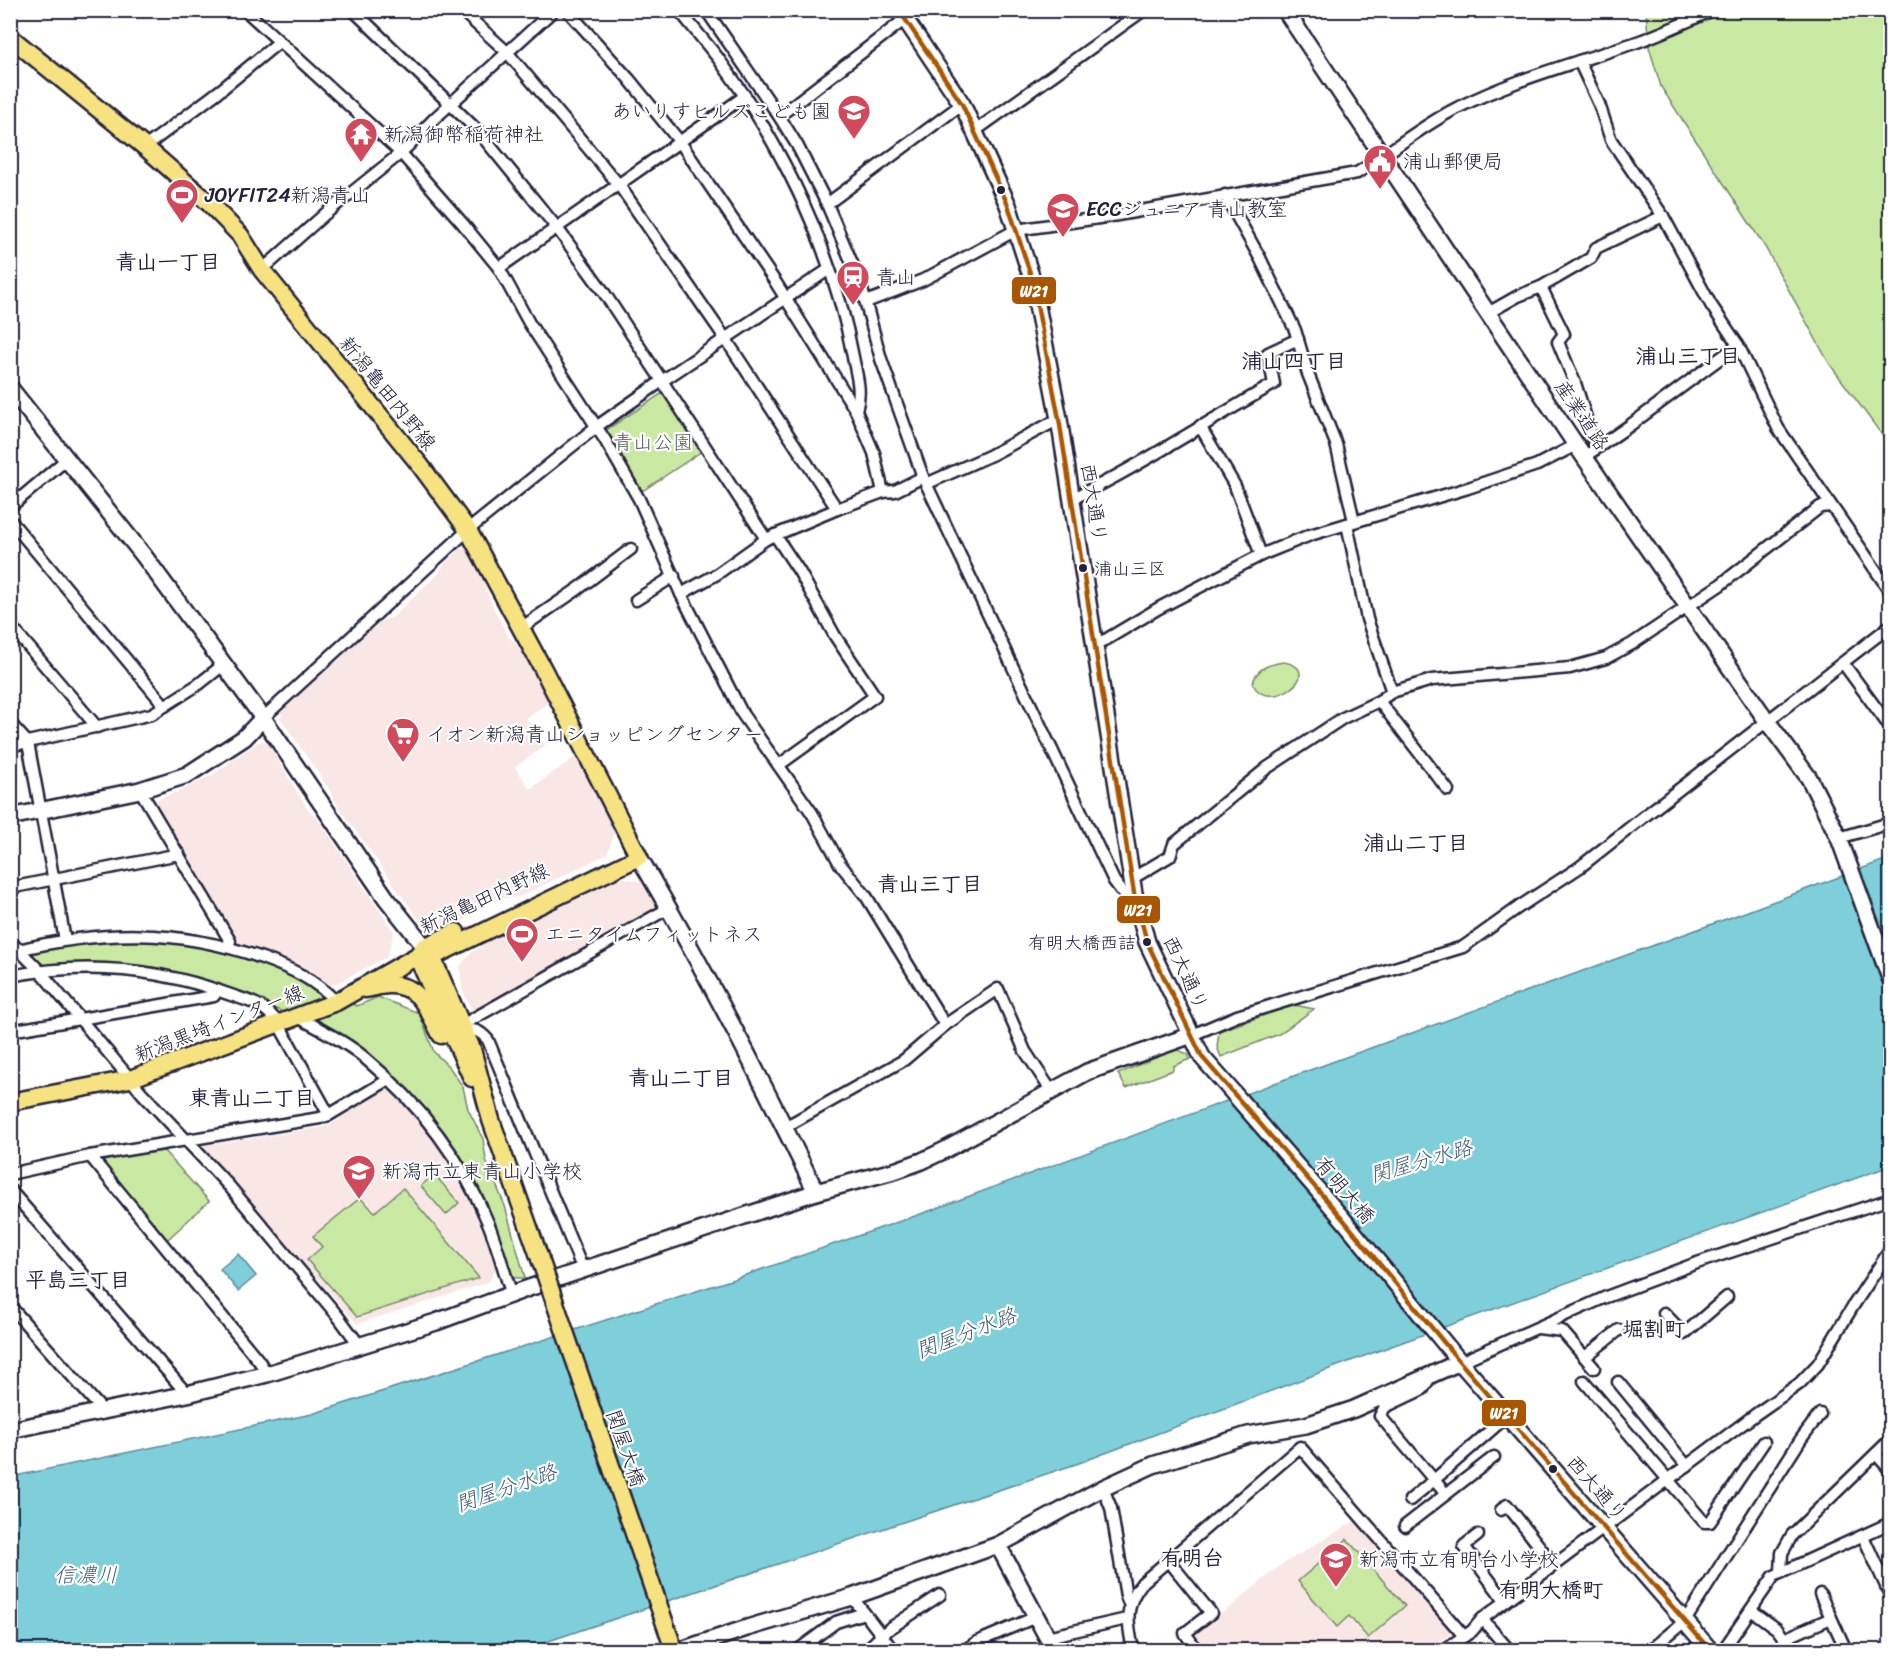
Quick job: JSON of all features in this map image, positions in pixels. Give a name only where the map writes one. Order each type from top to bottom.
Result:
[{"type":"main road","name":"新潟亀田内野線","points":[[10,37],[145,147],[209,203],[240,235],[262,270],[420,465],[468,530],[637,854],[424,953]]},
{"type":"main road","name":"新潟亀田内野線","points":[[424,953],[472,1049],[492,1120],[540,1259]]},
{"type":"main road","name":"新潟亀田内野線","points":[[424,953],[474,1083],[492,1120]]},
{"type":"main road","name":"新潟黒埼インター線","points":[[10,1102],[130,1079],[336,1002],[424,953]]},
{"type":"main road","points":[[354,990],[386,985],[409,988],[417,994],[425,1004],[450,1052],[474,1083]]},
{"type":"main road","name":"関屋大橋","points":[[540,1259],[674,1650]]},
{"type":"street","points":[[245,10],[257,14],[279,42],[401,153],[499,268],[529,323],[639,499],[681,594],[743,715],[812,813],[840,864],[866,896],[945,1025]]},
{"type":"street","points":[[353,10],[478,131],[556,228],[603,291],[770,537],[799,571],[835,636],[875,696],[779,765]]},
{"type":"street","points":[[461,10],[507,52],[619,184],[725,338],[837,509]]},
{"type":"street","points":[[262,270],[325,214],[401,153],[554,10]]},
{"type":"street","points":[[567,10],[629,79],[680,142],[786,299],[856,411],[874,453],[883,492]]},
{"type":"street","points":[[679,10],[745,96],[792,181],[807,214],[844,318],[853,354],[860,397],[856,411]]},
{"type":"street","points":[[706,10],[797,145],[827,204],[860,282],[881,359],[925,481],[1114,881],[1123,893],[1170,856],[1174,844],[1267,768],[1343,718],[1379,701],[1392,692],[1432,680],[1569,668],[1606,658],[1632,644],[1720,585],[1820,507],[1831,506]]},
{"type":"street","points":[[975,131],[1144,10]]},
{"type":"street","name":"産業道路","points":[[1285,10],[1488,313],[1586,450],[1687,606],[1809,778],[1841,841],[1890,978]]},
{"type":"street","points":[[866,302],[923,280],[1016,230],[1106,217],[1357,173],[1384,157],[1419,130],[1457,108],[1508,86],[1640,40],[1713,10]]},
{"type":"street","points":[[779,117],[907,13]]},
{"type":"street","name":"西大通り","points":[[907,13],[962,104],[975,131],[1008,205],[1032,279],[1059,419],[1133,885],[1147,942],[1202,1057]]},
{"type":"street","points":[[145,147],[222,89],[279,42]]},
{"type":"street","points":[[1579,61],[1599,104],[1611,140],[1663,216],[1711,305],[1738,345],[1778,428],[1890,591]]},
{"type":"street","points":[[499,268],[745,96]]},
{"type":"street","points":[[827,204],[962,104]]},
{"type":"street","points":[[1225,195],[1269,274],[1298,339],[1308,374],[1336,444],[1368,619],[1392,692]]},
{"type":"street","points":[[1488,313],[1518,296],[1541,287],[1591,258],[1596,248],[1663,216]]},
{"type":"street","points":[[10,817],[140,790],[187,775],[244,738],[468,530],[596,427],[828,270]]},
{"type":"street","points":[[1541,287],[1564,334],[1558,342],[1575,383],[1586,450]]},
{"type":"street","points":[[1072,499],[1118,477],[1200,426],[1274,384],[1268,353],[1298,339]]},
{"type":"street","points":[[1095,644],[1262,555],[1310,535],[1586,450],[1738,345]]},
{"type":"street","points":[[10,388],[144,556],[263,718],[424,953]]},
{"type":"street","points":[[681,594],[717,574],[770,537],[883,492],[895,491],[925,481],[991,454],[1059,419]]},
{"type":"street","points":[[1200,426],[1235,486],[1262,555]]},
{"type":"street","points":[[10,507],[67,459]]},
{"type":"street","points":[[10,520],[165,706]]},
{"type":"street","points":[[521,628],[631,549]]},
{"type":"street","points":[[636,600],[674,576]]},
{"type":"street","points":[[10,625],[97,727]]},
{"type":"street","points":[[13,1426],[103,1412],[187,1394],[267,1374],[436,1323],[583,1270],[816,1192],[922,1161],[1087,1072],[1192,1035],[1237,1016],[1464,947],[1580,867],[1890,626]]},
{"type":"street","points":[[1842,663],[1890,727]]},
{"type":"street","points":[[10,746],[152,714],[223,665]]},
{"type":"street","points":[[1379,701],[1448,790]]},
{"type":"street","points":[[10,723],[28,743],[65,940]]},
{"type":"street","points":[[140,790],[230,941],[228,947]]},
{"type":"street","points":[[1841,841],[1890,823]]},
{"type":"street","points":[[10,888],[179,854]]},
{"type":"street","points":[[637,854],[669,908],[785,1127],[816,1192]]},
{"type":"street","points":[[463,1028],[669,908]]},
{"type":"street","points":[[13,948],[80,938],[157,935],[228,947],[271,961],[312,980],[336,1002]]},
{"type":"street","points":[[13,948],[39,970],[130,1079],[245,1206],[338,1316],[360,1346]]},
{"type":"street","points":[[10,976],[39,970],[134,971],[176,977],[268,1010],[278,1023],[329,1115]]},
{"type":"street","points":[[785,1127],[904,1060],[945,1025],[998,989],[1025,1051],[1052,1092]]},
{"type":"street","points":[[10,1031],[214,996],[217,990]]},
{"type":"street","points":[[296,1016],[365,1058],[408,1097],[428,1121],[463,1171],[489,1227],[512,1295]]},
{"type":"street","points":[[463,1028],[481,1031],[488,1040],[583,1270]]},
{"type":"street","name":"有明大橋","points":[[1202,1057],[1312,1184],[1456,1357]]},
{"type":"street","points":[[10,1174],[90,1156],[329,1115],[388,1080]]},
{"type":"street","points":[[90,1156],[252,1352],[267,1374]]},
{"type":"street","points":[[10,1190],[187,1394]]},
{"type":"street","points":[[681,1650],[708,1646],[998,1545],[1103,1488],[1153,1466],[1237,1438],[1306,1425],[1354,1409],[1431,1375],[1456,1357],[1538,1328],[1606,1298],[1697,1263],[1890,1198]]},
{"type":"street","points":[[1444,1650],[1472,1631],[1482,1619],[1505,1601],[1799,1384],[1818,1364],[1890,1250]]},
{"type":"street","points":[[1664,1313],[1684,1334],[1727,1298]]},
{"type":"street","points":[[10,1306],[103,1412]]},
{"type":"street","points":[[1538,1328],[1562,1331],[1594,1368]]},
{"type":"street","points":[[1585,1357],[1618,1330]]},
{"type":"street","name":"西大通り","points":[[1456,1357],[1710,1650]]},
{"type":"street","points":[[1431,1375],[1423,1389],[1385,1407],[1380,1416],[1446,1494]]},
{"type":"street","points":[[1584,1381],[1704,1522],[1710,1522],[1764,1442]]},
{"type":"street","points":[[1618,1382],[1687,1466]]},
{"type":"street","points":[[1650,1650],[1685,1621],[1801,1439],[1820,1414]]},
{"type":"street","points":[[1410,1500],[1507,1416]]},
{"type":"street","points":[[1781,1572],[1782,1553],[1792,1535],[1890,1440]]},
{"type":"street","points":[[1133,1650],[1127,1619],[1134,1593],[1142,1583],[1300,1447],[1464,1636]]},
{"type":"street","points":[[1876,1454],[1890,1470]]},
{"type":"street","points":[[1405,1526],[1494,1457]]},
{"type":"street","points":[[1103,1488],[1111,1508],[1126,1596],[1130,1606]]},
{"type":"street","points":[[1501,1510],[1507,1505],[1554,1565]]},
{"type":"street","points":[[1723,1650],[1774,1576],[1890,1523]]},
{"type":"street","points":[[1478,1535],[1464,1546],[1505,1601]]},
{"type":"street","points":[[1863,1536],[1890,1595]]},
{"type":"street","points":[[998,1545],[1051,1644],[1127,1619]]},
{"type":"street","points":[[1169,1561],[1211,1612],[1185,1633],[1197,1650]]},
{"type":"street","points":[[1820,1594],[1846,1650]]},
{"type":"street","points":[[866,1650],[940,1595]]},
{"type":"street","points":[[852,1597],[893,1650]]},
{"type":"street","points":[[1751,1610],[1778,1629],[1793,1650]]},
{"type":"street","points":[[798,1650],[836,1622],[864,1613]]},
{"type":"street","points":[[964,1650],[977,1642],[1036,1617]]},
{"type":"street","points":[[1784,1639],[1831,1618]]},
{"type":"street","points":[[1482,1619],[1509,1650]]},
{"type":"shaded area","points":[[464,546],[469,547],[495,611],[508,636],[515,642],[550,701],[527,718],[545,746],[515,767],[530,789],[581,753],[616,829],[607,854],[519,897],[504,898],[479,908],[465,920],[443,929],[422,924],[338,806],[281,719],[282,711],[380,622],[393,617]]},
{"type":"shaded area","points":[[258,742],[267,742],[307,808],[318,819],[394,932],[387,957],[331,986],[308,972],[234,942],[153,801],[212,775]]},
{"type":"shaded area","points":[[616,876],[642,882],[649,895],[653,894],[659,907],[473,1013],[462,989],[460,966],[472,952],[515,925]]},
{"type":"shaded area","name":"新潟市立東青山小学校","points":[[386,1087],[423,1125],[458,1176],[481,1224],[496,1268],[489,1282],[357,1324],[202,1146],[329,1126]]},
{"type":"shaded area","name":"新潟市立有明台小学校","points":[[1356,1520],[1455,1631],[1428,1650],[1202,1650],[1193,1633],[1232,1606],[1278,1567]]},
{"type":"green space","points":[[1646,11],[1890,11],[1890,446],[1829,363],[1765,247],[1661,87],[1649,47]]},
{"type":"green space","name":"青山公園","points":[[661,394],[665,394],[702,451],[644,490],[640,489],[603,432]]},
{"type":"green space","points":[[1284,662],[1296,667],[1300,674],[1298,681],[1281,693],[1270,695],[1260,693],[1253,684],[1257,674],[1269,666]]},
{"type":"green space","points":[[95,939],[167,941],[209,946],[266,964],[357,1006],[378,997],[419,1013],[434,1052],[450,1068],[463,1087],[468,1109],[483,1139],[486,1160],[505,1206],[525,1278],[509,1278],[491,1227],[430,1121],[320,1025],[200,982],[42,967],[31,951]]},
{"type":"green space","points":[[1294,1005],[1314,1009],[1279,1034],[1221,1057],[1217,1047],[1219,1031]]},
{"type":"green space","points":[[1175,1049],[1188,1054],[1190,1059],[1173,1066],[1173,1070],[1126,1088],[1118,1074]]},
{"type":"green space","points":[[164,1151],[209,1201],[166,1241],[99,1160]]},
{"type":"green space","points":[[434,1174],[459,1203],[446,1215],[421,1186]]},
{"type":"green space","points":[[403,1188],[479,1278],[357,1317],[307,1260],[322,1247],[313,1236],[360,1198],[375,1212]]},
{"type":"green space","points":[[1347,1539],[1405,1606],[1368,1638],[1349,1616],[1337,1627],[1298,1581]]},
{"type":"water","points":[[1890,858],[1890,1166],[1375,1352],[1079,1463],[522,1650],[11,1650],[10,1477],[312,1414],[737,1278],[932,1210]]},
{"type":"water","points":[[238,1254],[256,1276],[238,1291],[220,1269]]},
{"type":"transit line","name":"W21","points":[[899,10],[962,104],[1008,205],[1032,279],[1059,419],[1134,893],[1147,942],[1202,1057],[1342,1218],[1460,1362],[1710,1650]]},
{"type":"place","name":"あいりすヒルズこども園","points":[[854,140]]},
{"type":"place","name":"新潟御幣稲荷神社","points":[[361,163]]},
{"type":"place","name":"浦山郵便局","points":[[1380,190]]},
{"type":"place","name":"JOYFIT24新潟青山","points":[[182,224]]},
{"type":"place","name":"ECCジュニア 青山教室","points":[[1063,238]]},
{"type":"place","name":"青山","points":[[853,306]]},
{"type":"place","name":"浦山三区","points":[[1083,568]]},
{"type":"place","name":"イオン新潟青山ショッピングセンター","points":[[403,763]]},
{"type":"place","name":"有明大橋西詰","points":[[1147,942]]},
{"type":"place","name":"エニタイムフィットネス","points":[[522,963]]},
{"type":"place","name":"新潟市立東青山小学校","points":[[359,1200]]},
{"type":"place","name":"新潟市立有明台小学校","points":[[1336,1588]]},
{"type":"district","name":"青山一丁目","points":[[168,262]]},
{"type":"district","name":"浦山三丁目","points":[[1688,356]]},
{"type":"district","name":"浦山四丁目","points":[[1294,361]]},
{"type":"district","name":"浦山二丁目","points":[[1416,843]]},
{"type":"district","name":"青山三丁目","points":[[930,884]]},
{"type":"district","name":"青山二丁目","points":[[681,1078]]},
{"type":"district","name":"東青山二丁目","points":[[252,1098]]},
{"type":"district","name":"平島三丁目","points":[[78,1280]]},
{"type":"district","name":"堀割町","points":[[1654,1329]]},
{"type":"district","name":"有明台","points":[[1192,1558]]},
{"type":"district","name":"有明大橋町","points":[[1551,1590]]},
{"type":"water label","name":"関屋分水路","points":[[1421,1161]]},
{"type":"water label","name":"関屋分水路","points":[[966,1333]]},
{"type":"water label","name":"関屋分水路","points":[[506,1488]]},
{"type":"water label","name":"信濃川","points":[[86,1575]]}]
